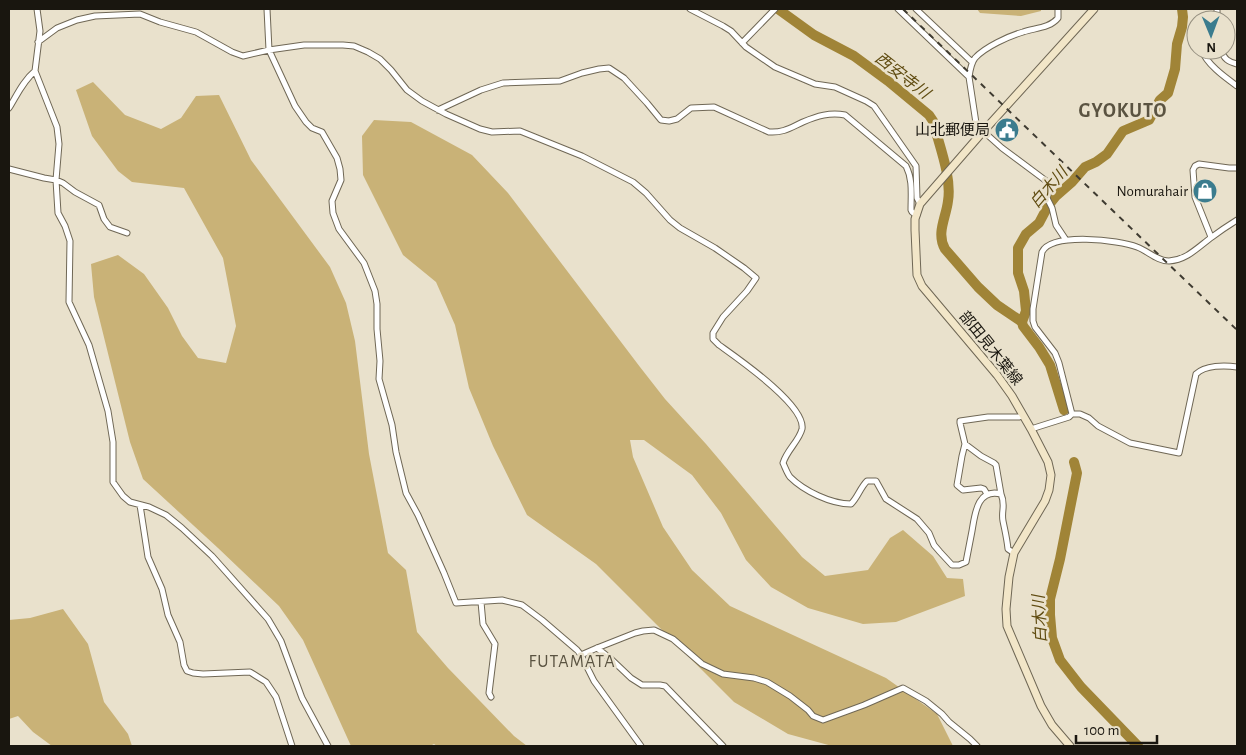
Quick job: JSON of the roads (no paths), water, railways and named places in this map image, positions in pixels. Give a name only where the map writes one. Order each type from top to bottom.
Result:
[{"type":"main road","name":"部田見木葉線","points":[[1070,746],[1052,725],[1041,706],[1008,626],[1006,609],[1007,591],[1014,553],[1045,501],[1049,490],[1051,475],[1048,462],[1023,414],[997,375],[922,286],[917,275],[915,230],[920,204],[981,133],[1094,9]]},
{"type":"street","points":[[37,9],[40,30],[35,71],[57,127],[59,144],[56,180],[58,213],[70,241],[69,302],[89,345],[108,411],[113,442],[113,482],[130,502],[149,507],[166,515],[182,528],[212,556],[268,619],[281,641],[302,698],[328,746]]},
{"type":"street","points":[[267,9],[269,50],[295,106],[312,128],[322,132],[337,158],[341,180],[332,201],[333,213],[339,229],[364,263],[375,291],[380,360],[379,379],[392,425],[396,452],[406,493],[441,565],[456,603],[502,600],[522,605],[542,620],[581,655],[594,681],[641,746]]},
{"type":"street","points":[[690,9],[723,26],[742,43],[775,67],[815,84],[835,87],[874,106],[916,166],[920,204]]},
{"type":"street","points":[[898,9],[969,76]]},
{"type":"street","points":[[916,9],[972,62]]},
{"type":"street","points":[[1058,9],[1058,18],[1054,23],[1007,38],[985,50],[972,62],[969,76],[976,123],[981,133],[1049,182],[1047,198],[1052,208],[1054,222],[1066,240]]},
{"type":"street","points":[[742,43],[774,10]]},
{"type":"street","points":[[38,42],[57,28],[77,20],[95,16],[140,14],[196,32],[243,56],[304,45],[343,44],[368,52],[380,59],[407,90],[438,110],[480,129],[492,132],[520,131],[604,166],[632,182],[646,193],[670,220],[680,228],[715,248],[756,278],[723,317],[713,333],[713,339],[762,377],[800,416],[801,430],[796,442],[785,455],[782,463],[789,476],[808,491],[835,501],[851,504],[867,481],[876,481],[886,500],[917,519],[929,533],[934,545],[952,565],[960,565],[966,562],[977,507],[981,500],[987,494],[995,492],[1001,494]]},
{"type":"street","points":[[1206,60],[1237,86]]},
{"type":"street","points":[[438,110],[481,90],[503,83],[560,81],[590,71],[609,68],[624,78],[660,120],[669,121],[677,119],[691,108],[714,107],[769,132],[778,133],[825,115],[836,113],[846,115],[906,166],[910,173],[911,210],[917,215]]},
{"type":"street","points":[[9,108],[21,88],[35,71]]},
{"type":"street","points":[[1211,237],[1195,197],[1195,166],[1199,164],[1237,168]]},
{"type":"street","points":[[9,169],[63,183],[99,205],[104,219],[110,227],[127,233]]},
{"type":"street","points":[[1072,414],[1055,353],[1035,327],[1033,321],[1033,309],[1044,248],[1066,240],[1084,239],[1120,242],[1137,247],[1161,260],[1169,261],[1187,256],[1237,220]]},
{"type":"street","points":[[1031,429],[1069,417],[1072,414],[1080,414],[1130,443],[1179,453],[1196,374],[1204,369],[1224,366],[1237,367]]},
{"type":"street","points":[[987,494],[981,488],[963,490],[957,485],[965,444],[960,421],[988,417],[1019,417],[1023,414]]},
{"type":"street","points":[[965,444],[996,465],[1001,494],[1004,500],[1002,519],[1008,549],[1014,553]]},
{"type":"street","points":[[140,505],[148,557],[162,589],[168,615],[180,642],[184,665],[187,671],[203,674],[250,672],[266,682],[276,697],[292,746]]},
{"type":"street","points":[[481,602],[483,624],[494,644],[488,693],[491,697]]},
{"type":"street","points":[[581,655],[635,633],[654,630],[673,639],[702,664],[723,674],[754,678],[767,682],[790,696],[813,716],[823,720],[903,688],[926,701],[977,746]]},
{"type":"street","points":[[597,648],[631,678],[642,685],[665,686],[723,746]]},
{"type":"waterway","name":"西安寺川","points":[[778,9],[814,35],[854,56],[929,115],[933,121],[948,182],[948,201],[941,231],[942,243],[978,287],[997,305],[1022,322]]},
{"type":"waterway","name":"白木川","points":[[1064,410],[1050,365],[1023,326],[1022,322],[1026,311],[1024,291],[1018,273],[1018,248],[1026,234],[1039,223],[1056,196],[1085,167],[1107,154],[1123,131],[1149,120],[1160,100],[1168,93],[1175,69],[1177,44],[1182,27],[1182,9]]},
{"type":"waterway","name":"白木川","points":[[1074,462],[1077,473],[1050,599],[1052,638],[1060,660],[1081,687],[1138,746]]},
{"type":"railway","points":[[903,9],[1237,330]]},
{"type":"place","name":"山北郵便局","points":[[1007,130]]},
{"type":"place","name":"Nomurahair","points":[[1205,191]]},
{"type":"district","name":"GYOKUTO","points":[[1123,110]]},
{"type":"district","name":"FUTAMATA","points":[[572,661]]}]
